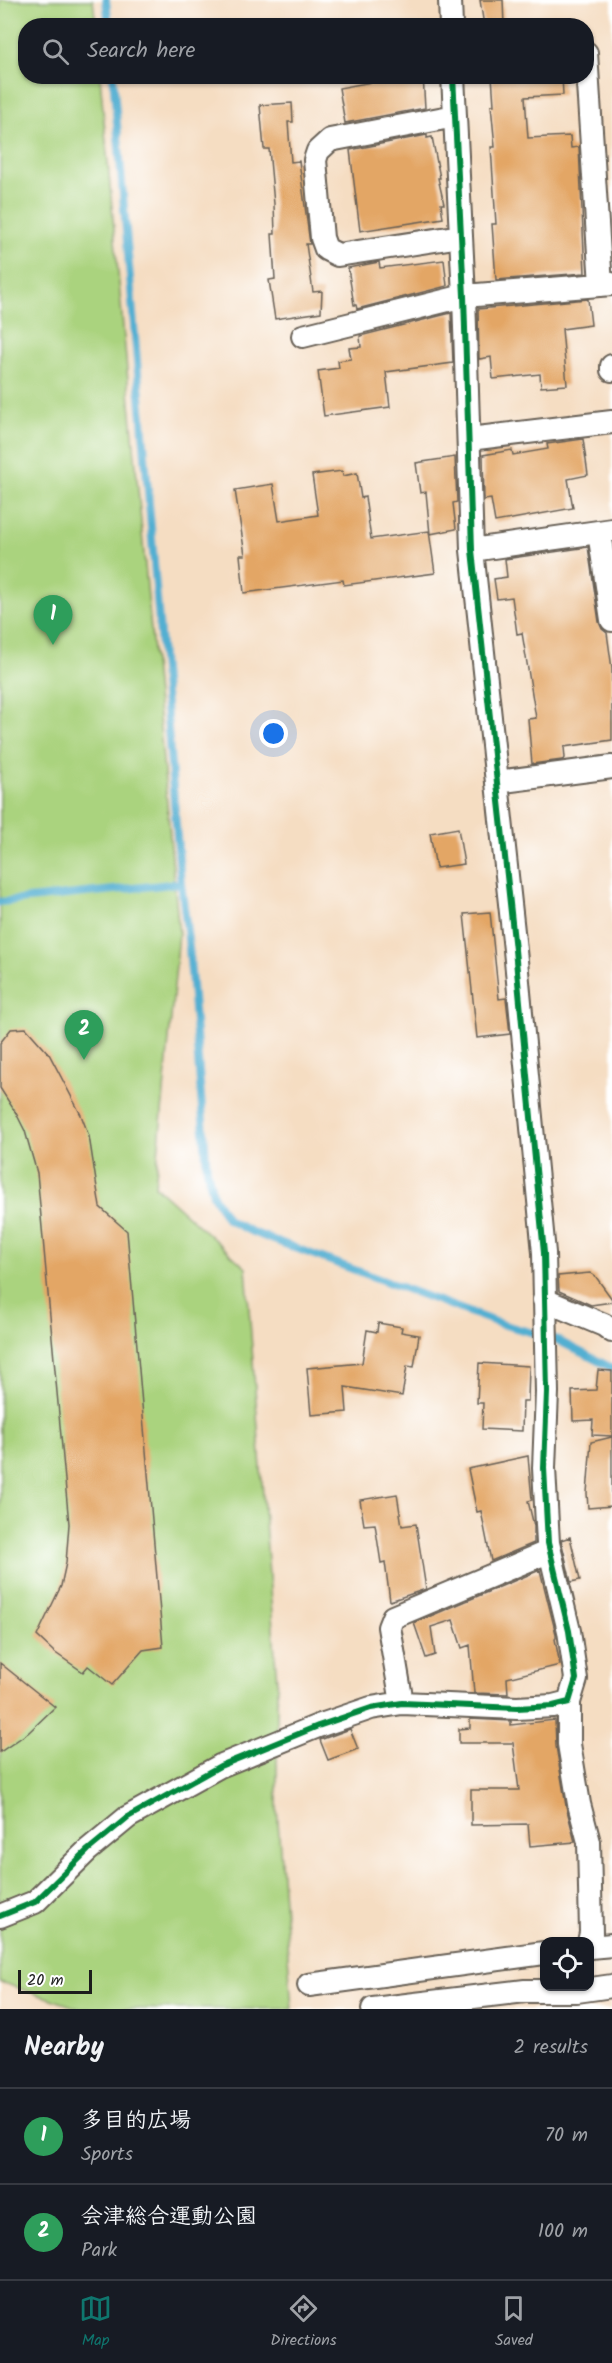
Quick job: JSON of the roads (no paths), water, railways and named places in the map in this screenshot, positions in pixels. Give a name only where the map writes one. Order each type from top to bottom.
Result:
[{"type":"street","points":[[450,0],[451,18]]},
{"type":"street","points":[[453,84],[464,296],[472,550],[542,1230],[547,1392],[544,1468],[550,1551],[569,1631],[576,1679],[569,1702],[569,1744],[579,1804],[590,1850],[590,1937]]},
{"type":"street","points":[[303,336],[464,296],[606,284],[589,84]]},
{"type":"street","points":[[455,116],[330,140],[318,151],[315,160],[322,238],[326,249],[338,255],[461,236]]},
{"type":"street","points":[[468,439],[612,422]]},
{"type":"street","points":[[472,550],[606,531],[612,620]]},
{"type":"street","points":[[497,782],[612,767]]},
{"type":"street","points":[[544,1300],[604,1324],[612,1331]]},
{"type":"street","points":[[402,1703],[389,1628],[393,1617],[550,1551]]},
{"type":"street","points":[[0,1916],[35,1902],[88,1850],[128,1817],[220,1766],[288,1738],[371,1708],[402,1703],[517,1708],[553,1706],[569,1702]]},
{"type":"street","points":[[594,1947],[612,1945]]},
{"type":"street","points":[[309,1985],[540,1954]]},
{"type":"street","points":[[372,2009],[525,1991],[576,1996],[612,1986]]},
{"type":"waterway","points":[[106,0],[108,18]]},
{"type":"waterway","points":[[114,84],[181,883],[189,947],[207,1170],[213,1195],[228,1220],[252,1232],[501,1324],[555,1339],[612,1368]]},
{"type":"waterway","points":[[0,902],[181,883]]},
{"type":"place","name":"多目的広場","points":[[53,645]]},
{"type":"place","name":"会津総合運動公園","points":[[84,1060]]}]
